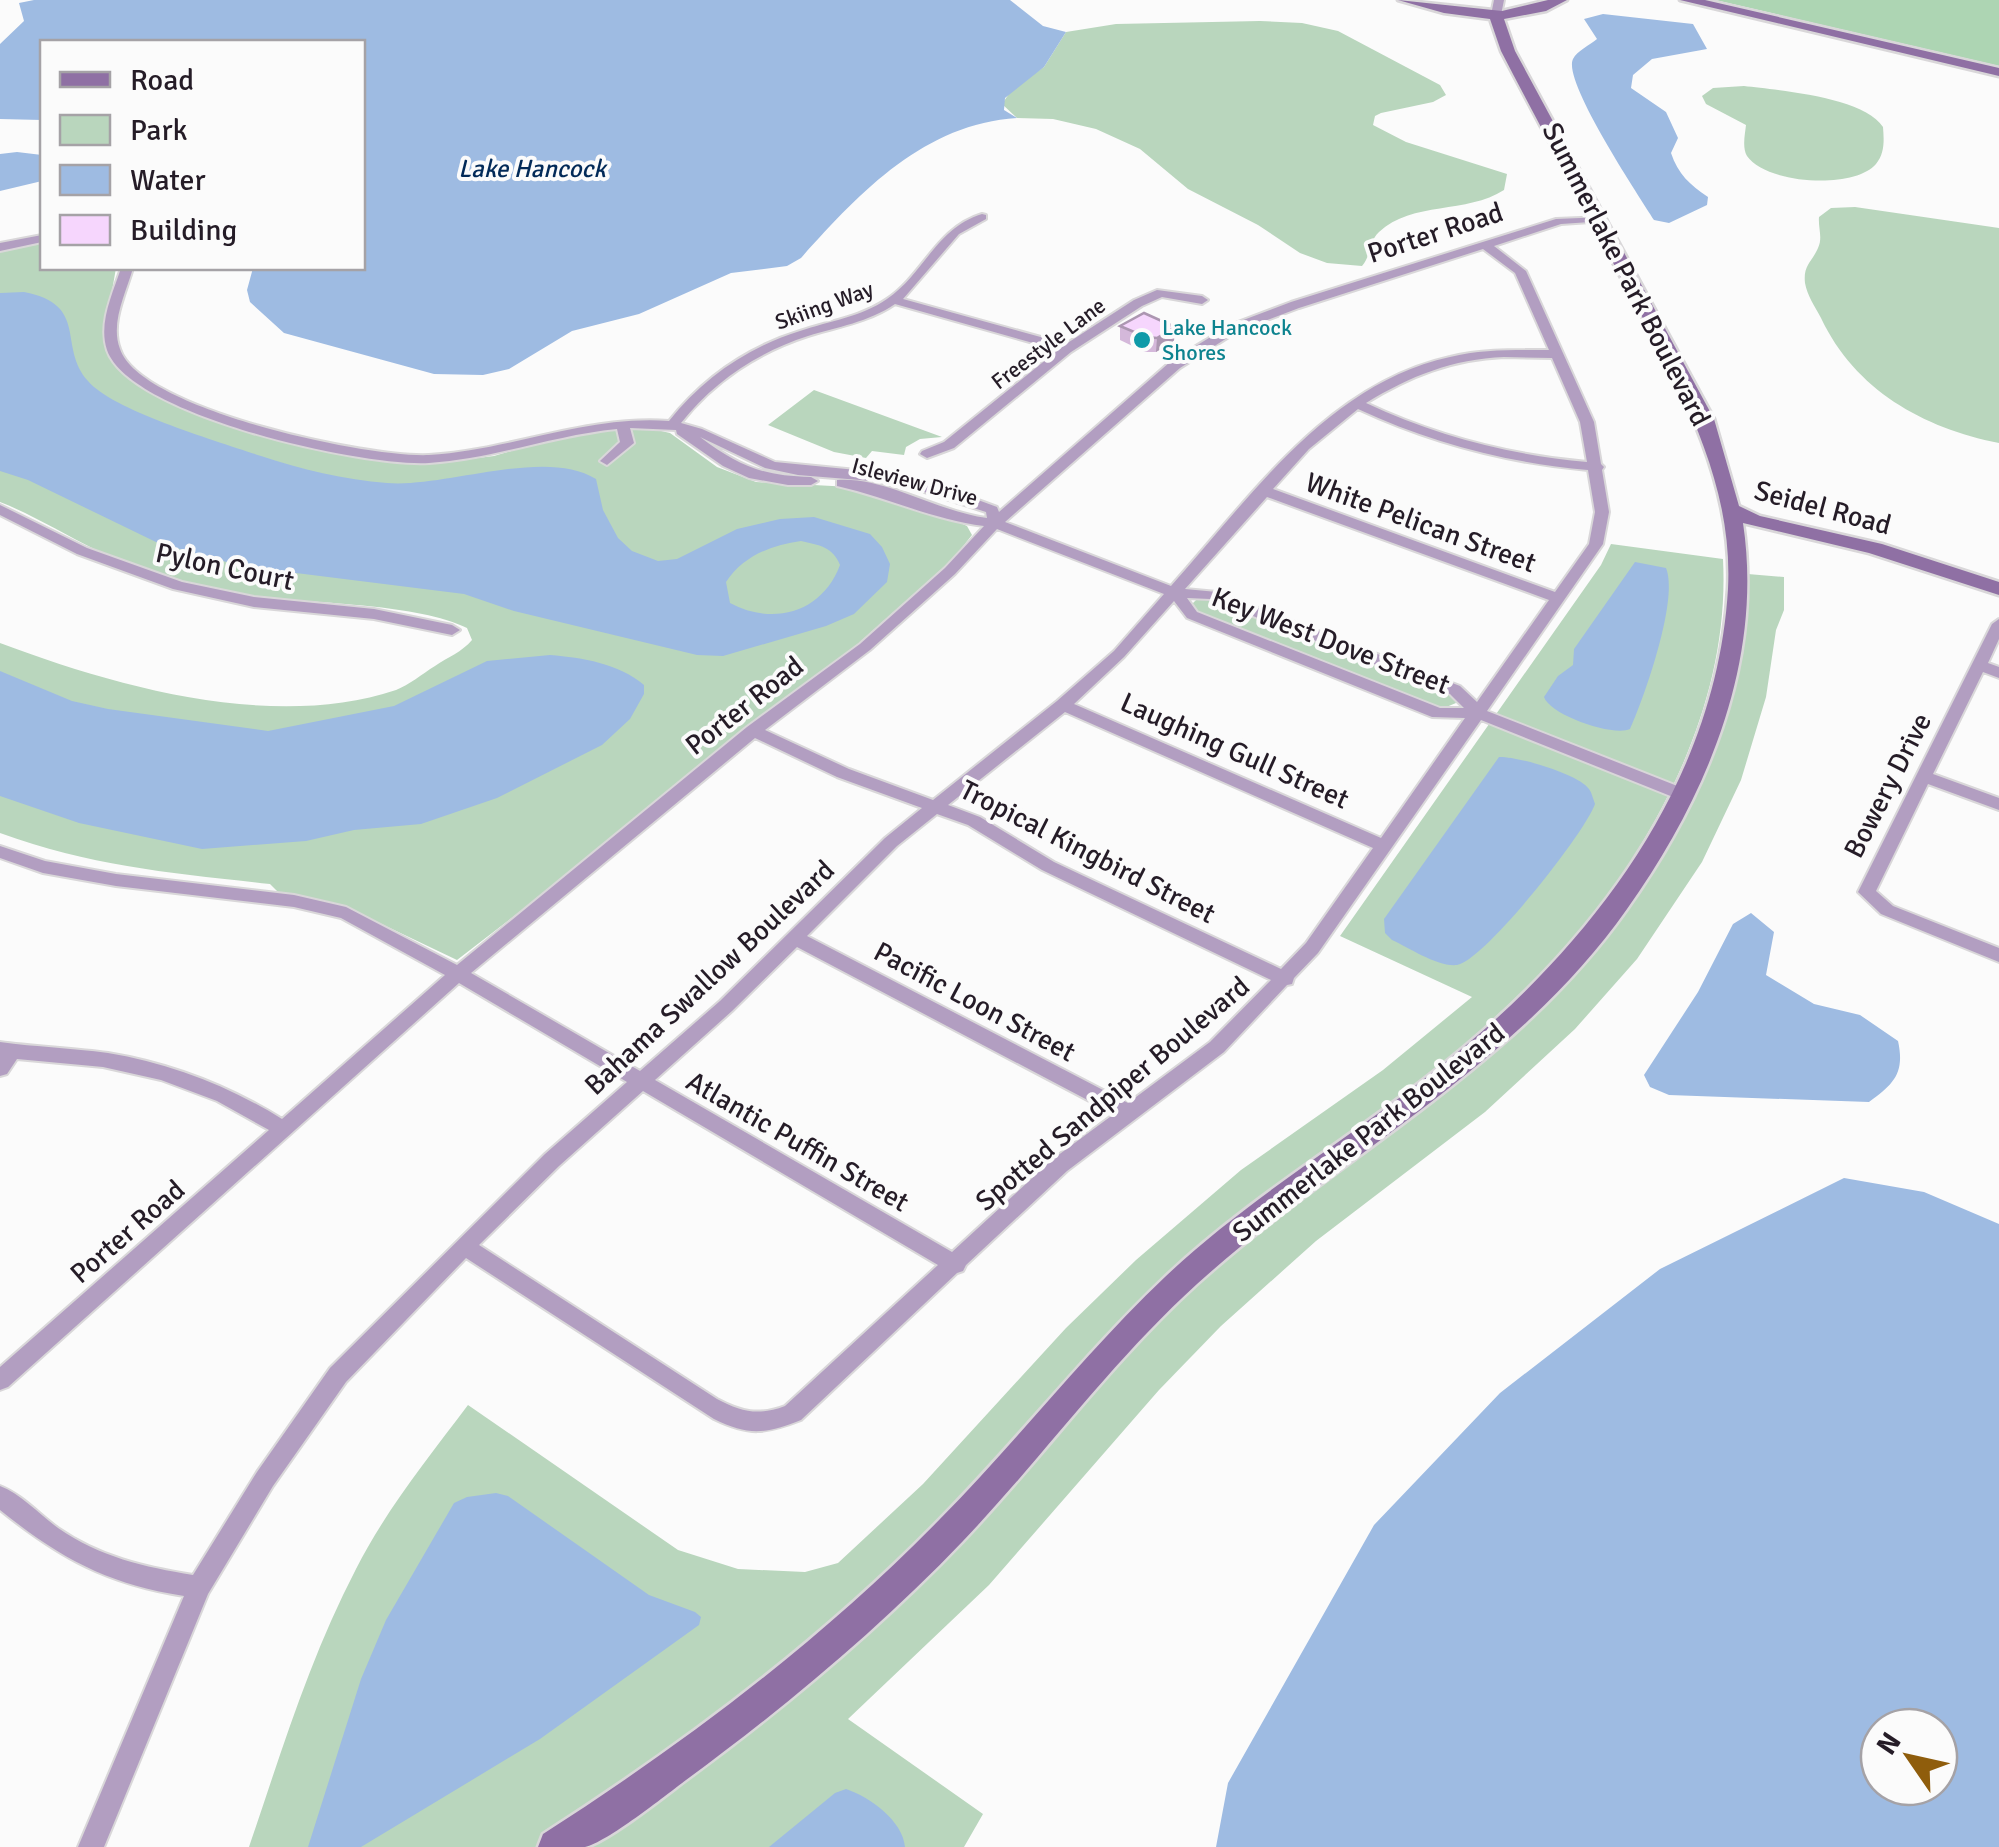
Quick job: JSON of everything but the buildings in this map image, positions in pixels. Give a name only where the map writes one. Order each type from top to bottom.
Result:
[{"type":"main road","points":[[1405,0],[1470,22],[1508,51]]},
{"type":"main road","points":[[1437,8],[1530,12],[1560,0]]},
{"type":"main road","points":[[1687,0],[1999,72]]},
{"type":"main road","name":"Summerlake Park Boulevard","points":[[556,1847],[692,1756],[810,1663],[927,1555],[1148,1311],[1250,1220],[1477,1053],[1606,920],[1652,858],[1684,795],[1727,666],[1738,589],[1729,508],[1705,418],[1508,51],[1497,8]]},
{"type":"main road","name":"Seidel Road","points":[[1729,508],[1752,504],[1812,516],[1999,572]]},
{"type":"main road","name":"Seidel Road","points":[[1729,508],[1754,521],[1874,548],[1999,589]]},
{"type":"street","name":"Skiing Way","points":[[673,425],[707,388],[766,347],[858,318],[894,300],[962,224],[982,216]]},
{"type":"street","name":"Porter Road","points":[[0,1380],[458,974],[753,731],[865,647],[950,571],[995,523],[1175,365],[1234,328],[1560,220],[1601,219]]},
{"type":"street","points":[[0,247],[40,239]]},
{"type":"street","name":"Spotted Sandpiper Boulevard","points":[[464,1246],[709,1406],[735,1420],[764,1425],[793,1413],[1060,1165],[1217,1048],[1286,979],[1596,544],[1602,512],[1587,422],[1520,271],[1484,244]]},
{"type":"street","points":[[126,270],[112,322],[112,346],[120,362],[150,388],[338,450],[417,460],[475,455],[562,432],[623,424],[673,425]]},
{"type":"street","name":"Freestyle Lane","points":[[927,454],[949,445],[1067,349],[1150,296],[1168,293],[1202,300]]},
{"type":"street","points":[[894,300],[937,315],[1027,333],[1067,349]]},
{"type":"street","name":"Bahama Swallow Boulevard","points":[[91,1847],[198,1586],[264,1479],[338,1375],[464,1246],[726,1006],[890,842],[1063,706],[1176,594],[1304,446],[1355,402],[1387,384],[1460,358],[1558,354]]},
{"type":"street","points":[[1355,402],[1490,453],[1550,464],[1597,467]]},
{"type":"street","points":[[607,462],[627,443],[623,424]]},
{"type":"street","name":"Isleview Drive","points":[[673,425],[722,464],[756,478],[838,478],[967,522],[995,523]]},
{"type":"street","name":"White Pelican Street","points":[[1264,491],[1560,599]]},
{"type":"street","name":"Pylon Court","points":[[0,509],[82,551],[178,586],[254,602],[374,614],[452,630]]},
{"type":"street","name":"Key West Dove Street","points":[[995,523],[1176,594],[1212,595],[1455,690],[1478,713]]},
{"type":"street","name":"Key West Dove Street","points":[[1176,594],[1192,615],[1438,714],[1478,713],[1684,795]]},
{"type":"street","name":"Bowery Drive","points":[[1999,624],[1866,892],[1887,910],[1999,955]]},
{"type":"street","points":[[1979,666],[1999,672]]},
{"type":"street","name":"Laughing Gull Street","points":[[1063,706],[1384,846]]},
{"type":"street","name":"Tropical Kingbird Street","points":[[753,731],[843,773],[974,821],[1048,866],[1286,979]]},
{"type":"street","points":[[1923,776],[1999,804]]},
{"type":"street","name":"Atlantic Puffin Street","points":[[0,852],[42,867],[79,874],[190,891],[294,901],[346,912],[956,1265]]},
{"type":"street","name":"Pacific Loon Street","points":[[795,938],[1130,1113]]},
{"type":"street","points":[[0,1069],[6,1050],[114,1062],[174,1076],[234,1098],[283,1129]]},
{"type":"street","points":[[0,1496],[58,1544],[98,1567],[143,1580],[198,1586]]},
{"type":"green space","points":[[1715,0],[1999,0],[1999,66]]},
{"type":"green space","points":[[1302,23],[1338,31],[1440,85],[1446,95],[1433,102],[1381,113],[1375,116],[1373,125],[1406,142],[1507,174],[1504,190],[1474,202],[1423,211],[1392,222],[1376,236],[1362,266],[1327,263],[1300,253],[1258,225],[1188,189],[1140,149],[1096,129],[1053,119],[1017,118],[1002,104],[1013,88],[1044,67],[1066,32],[1116,24]]},
{"type":"green space","points":[[1744,86],[1819,97],[1858,108],[1883,127],[1879,160],[1865,172],[1831,180],[1790,178],[1757,165],[1745,153],[1746,125],[1706,104],[1702,96],[1713,88]]},
{"type":"green space","points":[[1855,207],[1999,228],[1999,443],[1944,427],[1894,402],[1852,366],[1835,343],[1809,296],[1805,272],[1819,244],[1819,217],[1831,208]]},
{"type":"green space","points":[[40,243],[40,270],[116,270],[104,337],[111,358],[128,378],[182,404],[301,442],[368,460],[445,462],[494,456],[562,436],[648,428],[670,433],[717,467],[756,482],[851,487],[956,521],[967,526],[972,535],[953,559],[851,650],[754,721],[570,873],[457,960],[350,909],[278,892],[270,884],[134,867],[35,845],[0,833],[0,643],[144,688],[248,705],[299,706],[348,702],[396,690],[472,640],[467,628],[415,612],[254,596],[176,580],[112,557],[0,502],[0,250]]},
{"type":"green space","points":[[814,390],[942,437],[920,439],[906,447],[904,455],[872,451],[866,458],[834,452],[768,425]]},
{"type":"green space","points":[[1611,544],[1723,559],[1723,602],[1710,685],[1683,765],[1644,840],[1588,920],[1514,999],[1309,1179],[821,1635],[557,1834],[536,1847],[249,1847],[310,1671],[356,1569],[394,1505],[468,1405],[678,1550],[738,1569],[805,1572],[838,1563],[923,1484],[1066,1328],[1136,1260],[1241,1170],[1383,1070],[1472,997],[1340,936],[1601,565]]},
{"type":"green space","points":[[1736,573],[1784,577],[1784,610],[1776,630],[1766,697],[1741,780],[1702,862],[1637,959],[1575,1029],[1485,1112],[1316,1241],[1221,1326],[1159,1390],[989,1585],[848,1719],[983,1814],[964,1847],[556,1847],[810,1663],[1149,1311],[1477,1053],[1605,920],[1708,732]]},
{"type":"green space","points":[[1197,599],[1213,600],[1444,691],[1453,695],[1456,703],[1439,710],[1196,614],[1191,605]]},
{"type":"water","name":"Lake Hancock","points":[[1010,0],[1043,26],[1066,32],[1044,67],[1005,98],[1004,110],[1017,118],[983,123],[923,148],[871,186],[801,258],[787,266],[731,273],[639,314],[572,331],[509,369],[483,375],[434,374],[284,333],[250,302],[247,290],[252,270],[365,270],[365,40],[40,40],[40,120],[0,119],[0,44],[24,21],[19,3]]},
{"type":"water","points":[[1603,14],[1693,24],[1707,49],[1652,59],[1633,75],[1631,88],[1666,112],[1678,138],[1671,153],[1677,167],[1708,197],[1707,205],[1669,223],[1654,220],[1633,188],[1590,113],[1573,71],[1575,56],[1597,39],[1584,19]]},
{"type":"water","points":[[0,154],[40,155],[40,181],[0,191]]},
{"type":"water","points":[[24,292],[57,306],[69,328],[79,368],[101,392],[168,424],[261,456],[323,473],[387,483],[523,468],[575,470],[596,479],[603,510],[618,538],[632,551],[658,561],[677,559],[737,529],[780,519],[814,517],[870,534],[890,564],[887,582],[854,614],[826,626],[723,656],[697,655],[514,611],[464,594],[241,566],[158,543],[28,480],[0,471],[0,293]],"holes":[[[801,541],[829,551],[840,565],[821,594],[809,604],[779,614],[763,614],[730,603],[726,582],[741,565],[769,549]]]},
{"type":"water","points":[[1635,562],[1666,568],[1668,602],[1651,673],[1630,729],[1610,730],[1569,717],[1544,697],[1558,676],[1573,665],[1574,649]]},
{"type":"water","points":[[550,655],[612,667],[644,685],[644,694],[630,719],[602,745],[497,798],[421,824],[354,830],[306,841],[202,849],[79,823],[0,796],[0,671],[72,701],[268,731],[394,706],[487,661]]},
{"type":"water","points":[[1499,757],[1561,772],[1583,783],[1595,804],[1554,867],[1489,942],[1457,965],[1441,963],[1392,940],[1385,933],[1384,919]]},
{"type":"water","points":[[1751,913],[1774,932],[1766,975],[1814,1004],[1860,1015],[1898,1041],[1900,1062],[1896,1077],[1869,1102],[1669,1095],[1650,1087],[1644,1075],[1698,992],[1733,924]]},
{"type":"water","points":[[1844,1178],[1924,1192],[1999,1224],[1999,1847],[1216,1847],[1228,1783],[1374,1525],[1500,1393],[1660,1269]]},
{"type":"water","points":[[496,1493],[508,1496],[649,1595],[695,1612],[701,1617],[699,1625],[540,1739],[361,1847],[308,1847],[361,1679],[386,1620],[454,1503]]},
{"type":"water","points":[[846,1789],[884,1811],[898,1828],[905,1847],[769,1847],[835,1793]]},
{"type":"place","name":"Lake Hancock Shores","points":[[1142,340]]}]
